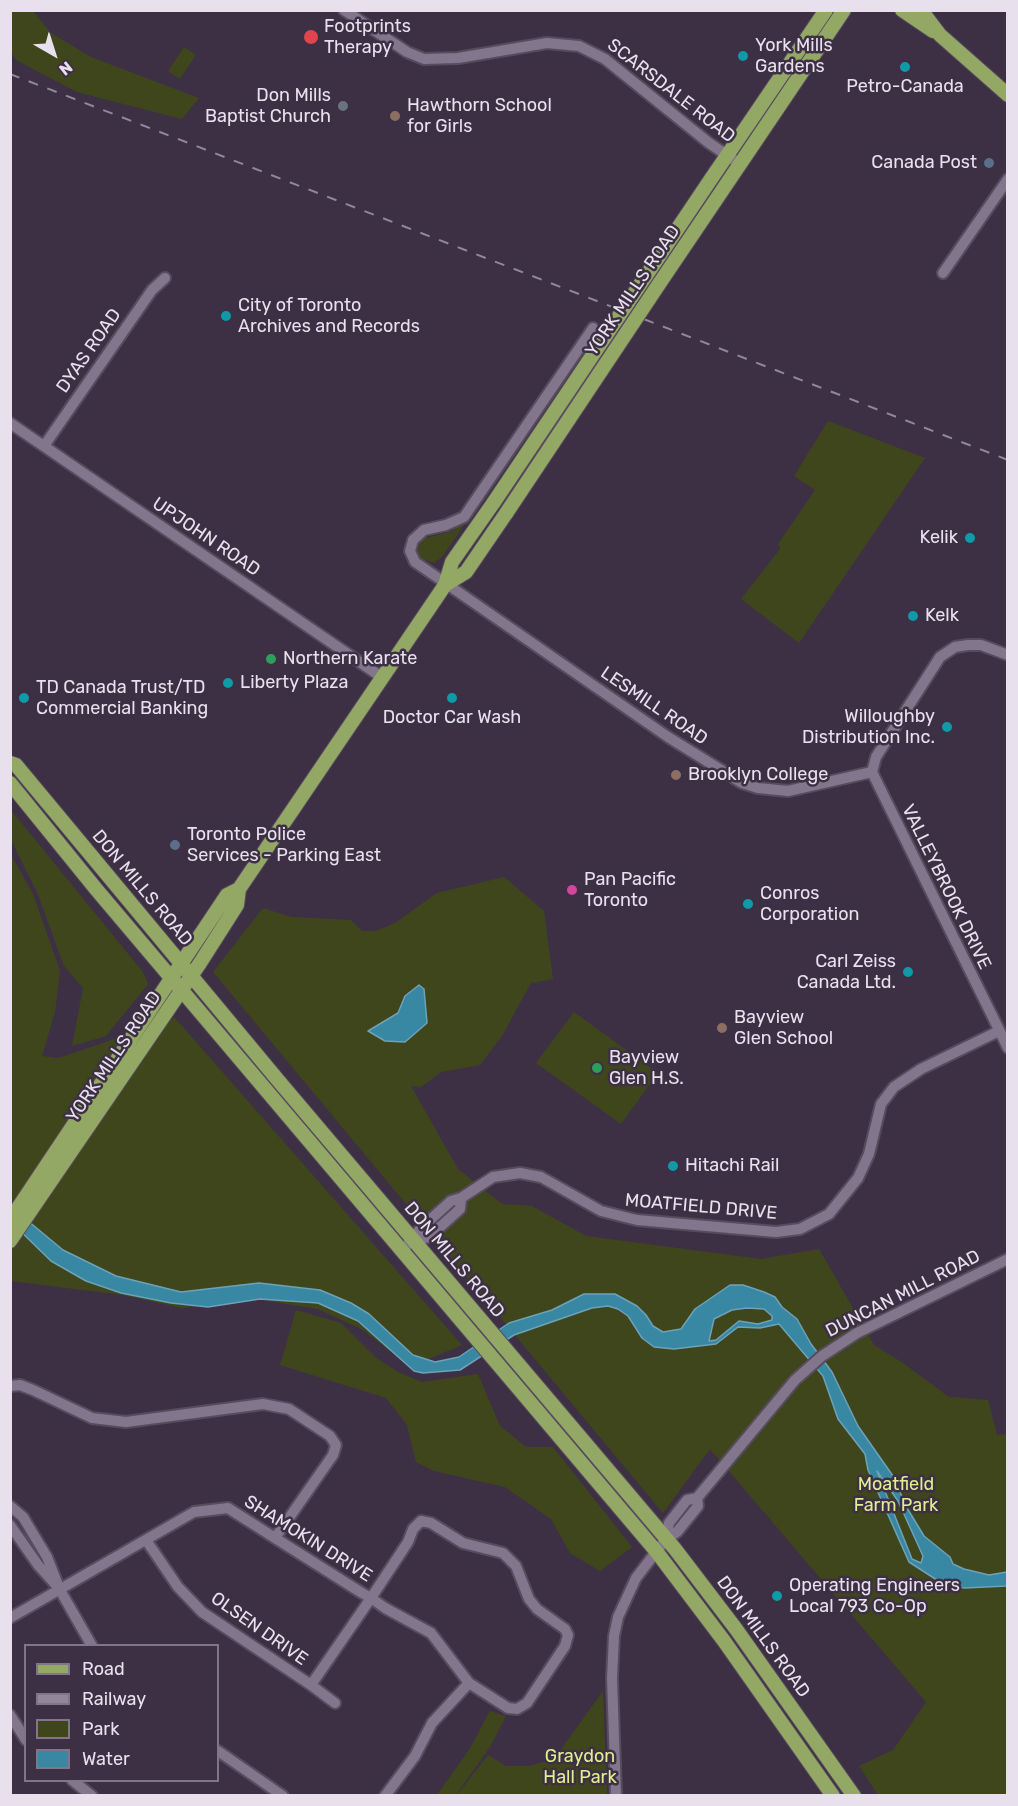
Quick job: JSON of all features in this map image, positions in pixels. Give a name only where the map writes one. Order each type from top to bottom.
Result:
[{"type":"main road","name":"YORK MILLS ROAD","points":[[10,1220],[41,1186],[191,975],[237,905],[239,890],[446,585],[452,562],[826,10]]},
{"type":"main road","name":"YORK MILLS ROAD","points":[[446,585],[466,572],[844,10]]},
{"type":"main road","points":[[902,10],[940,35],[1008,95]]},
{"type":"main road","points":[[921,10],[940,35]]},
{"type":"main road","name":"DON MILLS ROAD","points":[[10,763],[16,765],[44,798],[414,1240],[455,1300],[539,1400],[724,1641],[833,1796]]},
{"type":"main road","name":"DON MILLS ROAD","points":[[10,783],[403,1250],[455,1300]]},
{"type":"main road","points":[[32,808],[44,798]]},
{"type":"main road","points":[[84,872],[98,863]]},
{"type":"main road","name":"YORK MILLS ROAD","points":[[10,1241],[41,1186],[172,977],[227,895],[239,890]]},
{"type":"main road","name":"DON MILLS ROAD","points":[[539,1400],[666,1539],[736,1629],[854,1796]]},
{"type":"street","name":"SCARSDALE ROAD","points":[[344,10],[407,52],[424,59],[458,58],[552,42],[579,46],[605,59],[740,164]]},
{"type":"street","points":[[943,273],[1008,179]]},
{"type":"street","name":"DYAS ROAD","points":[[44,446],[152,290],[165,278]]},
{"type":"street","name":"YORK MILLS ROAD","points":[[446,585],[415,562],[410,551],[413,540],[424,530],[446,525],[464,517],[593,328]]},
{"type":"street","name":"UPJOHN ROAD","points":[[10,423],[383,678]]},
{"type":"street","name":"LESMILL ROAD","points":[[446,585],[727,776],[742,783],[758,788],[788,791],[872,772]]},
{"type":"street","points":[[872,772],[876,757],[940,657],[955,647],[968,645],[981,645],[1008,655]]},
{"type":"street","name":"VALLEYBROOK DRIVE","points":[[872,772],[1008,1048]]},
{"type":"street","name":"MOATFIELD DRIVE","points":[[403,1250],[414,1240],[421,1228],[451,1201],[461,1198],[493,1177],[526,1174],[541,1177],[586,1203],[619,1217],[776,1232],[800,1229],[828,1214],[858,1178],[869,1154],[881,1104],[894,1087],[921,1069],[999,1031]]},
{"type":"street","name":"DUNCAN MILL ROAD","points":[[616,1796],[612,1678],[614,1636],[625,1598],[656,1551],[666,1539],[677,1532],[698,1506],[697,1498],[795,1380],[822,1356],[845,1340],[1008,1259]]},
{"type":"street","points":[[10,1386],[20,1385],[33,1390],[92,1419],[126,1422],[262,1404],[289,1409],[330,1436],[336,1445],[333,1455],[275,1538]]},
{"type":"street","points":[[10,1506],[23,1517],[47,1557],[60,1590],[91,1644]]},
{"type":"street","name":"SHAMOKIN DRIVE","points":[[10,1618],[194,1512],[228,1508],[370,1598],[431,1633],[469,1683],[508,1708],[517,1709]]},
{"type":"street","name":"OLSEN DRIVE","points":[[310,1685],[408,1542],[413,1529],[422,1521],[431,1523],[463,1543],[503,1553],[516,1566],[529,1599],[537,1609],[565,1629],[568,1635],[565,1646],[527,1703],[517,1709]]},
{"type":"street","points":[[10,1525],[38,1565],[60,1590]]},
{"type":"street","name":"OLSEN DRIVE","points":[[146,1540],[178,1587],[202,1612],[335,1703]]},
{"type":"street","points":[[385,1796],[415,1756],[432,1723],[469,1683]]},
{"type":"street","points":[[10,1715],[24,1737]]},
{"type":"street","points":[[219,1752],[283,1796]]},
{"type":"street","points":[[74,1782],[92,1796]]},
{"type":"green space","points":[[10,11],[33,11],[51,33],[91,57],[199,98],[182,119],[77,92],[16,60],[11,52]]},
{"type":"green space","points":[[184,47],[196,55],[180,79],[168,71]]},
{"type":"green space","points":[[828,421],[925,458],[799,643],[741,599],[780,549],[778,544],[815,490],[794,476]]},
{"type":"green space","points":[[484,496],[442,557],[434,563],[419,558],[417,548],[422,539],[453,531],[465,521]]},
{"type":"green space","points":[[10,809],[143,972],[148,984],[106,1036],[72,1046],[83,988],[64,966],[37,892],[11,840]]},
{"type":"green space","points":[[10,853],[33,894],[60,971],[55,1012],[42,1056],[59,1058],[175,1018],[462,1345],[410,1367],[363,1330],[318,1309],[256,1299],[182,1308],[122,1295],[11,1281]]},
{"type":"green space","name":"Moatfield Farm Park","points":[[504,877],[544,911],[553,979],[533,983],[532,981],[502,1036],[480,1065],[441,1072],[421,1087],[411,1086],[458,1169],[502,1204],[532,1206],[586,1236],[761,1259],[819,1249],[874,1345],[949,1397],[988,1400],[997,1435],[1008,1434],[1007,1795],[878,1795],[859,1766],[893,1750],[926,1702],[710,1449],[663,1513],[213,972],[263,908],[291,917],[351,920],[362,931],[376,931],[395,923],[437,893]]},
{"type":"green space","name":"Bayview Glen H.S.","points":[[574,1012],[658,1073],[621,1124],[536,1063]]},
{"type":"green space","points":[[296,1310],[341,1323],[375,1357],[398,1372],[422,1382],[478,1374],[500,1426],[526,1447],[553,1447],[632,1547],[600,1571],[570,1553],[551,1519],[505,1487],[434,1471],[416,1462],[407,1425],[386,1398],[280,1365]]},
{"type":"green space","name":"Graydon Hall Park","points":[[603,1691],[607,1795],[457,1795],[488,1755],[506,1766],[529,1766],[554,1759]]},
{"type":"green space","points":[[490,1711],[506,1716],[490,1747],[456,1795],[437,1795],[469,1750]]},
{"type":"water","points":[[419,985],[424,989],[427,1023],[405,1042],[385,1041],[368,1031],[398,1013],[405,996]]},
{"type":"water","points":[[10,1206],[63,1250],[116,1276],[181,1292],[259,1283],[320,1290],[351,1303],[369,1314],[413,1355],[435,1362],[459,1357],[509,1323],[552,1310],[584,1294],[615,1294],[637,1306],[653,1326],[663,1332],[681,1329],[695,1309],[730,1285],[743,1285],[764,1292],[775,1297],[782,1307],[797,1319],[811,1344],[832,1372],[858,1426],[893,1476],[907,1508],[924,1536],[950,1557],[953,1564],[964,1569],[989,1575],[1007,1572],[1007,1586],[964,1588],[940,1582],[909,1562],[868,1470],[865,1454],[838,1419],[823,1376],[779,1324],[760,1328],[738,1327],[716,1344],[674,1349],[654,1347],[642,1338],[628,1316],[618,1309],[608,1306],[592,1308],[514,1335],[460,1370],[423,1373],[414,1371],[358,1321],[318,1303],[260,1299],[208,1307],[171,1303],[121,1293],[86,1281],[51,1261],[11,1222]],"holes":[[[764,1309],[772,1316],[772,1320],[758,1324],[739,1321],[716,1340],[709,1341],[714,1319],[732,1310]],[[877,1471],[898,1501],[923,1556],[921,1563],[912,1559]]]},
{"type":"railway","points":[[10,74],[1008,460]]},
{"type":"place","name":"Footprints Therapy","points":[[311,37]]},
{"type":"place","name":"York Mills Gardens","points":[[743,56]]},
{"type":"place","name":"Petro-Canada","points":[[905,67]]},
{"type":"place","name":"Don Mills Baptist Church","points":[[343,106]]},
{"type":"place","name":"Hawthorn School for Girls","points":[[395,116]]},
{"type":"place","name":"Canada Post","points":[[989,163]]},
{"type":"place","name":"City of Toronto Archives and Records","points":[[226,316]]},
{"type":"place","name":"Kelik","points":[[970,538]]},
{"type":"place","name":"Kelk","points":[[913,616]]},
{"type":"place","name":"Northern Karate","points":[[271,659]]},
{"type":"place","name":"Liberty Plaza","points":[[228,683]]},
{"type":"place","name":"TD Canada Trust/TD Commercial Banking","points":[[24,698]]},
{"type":"place","name":"Doctor Car Wash","points":[[452,698]]},
{"type":"place","name":"Willoughby Distribution Inc.","points":[[947,727]]},
{"type":"place","name":"Brooklyn College","points":[[676,775]]},
{"type":"place","name":"Toronto Police Services - Parking East","points":[[175,845]]},
{"type":"place","name":"Pan Pacific Toronto","points":[[572,890]]},
{"type":"place","name":"Conros Corporation","points":[[748,904]]},
{"type":"place","name":"Carl Zeiss Canada Ltd.","points":[[908,972]]},
{"type":"place","name":"Bayview Glen School","points":[[722,1028]]},
{"type":"place","name":"Bayview Glen H.S.","points":[[597,1068]]},
{"type":"place","name":"Hitachi Rail","points":[[673,1166]]},
{"type":"place","name":"Operating Engineers Local 793 Co-Op","points":[[777,1596]]}]
